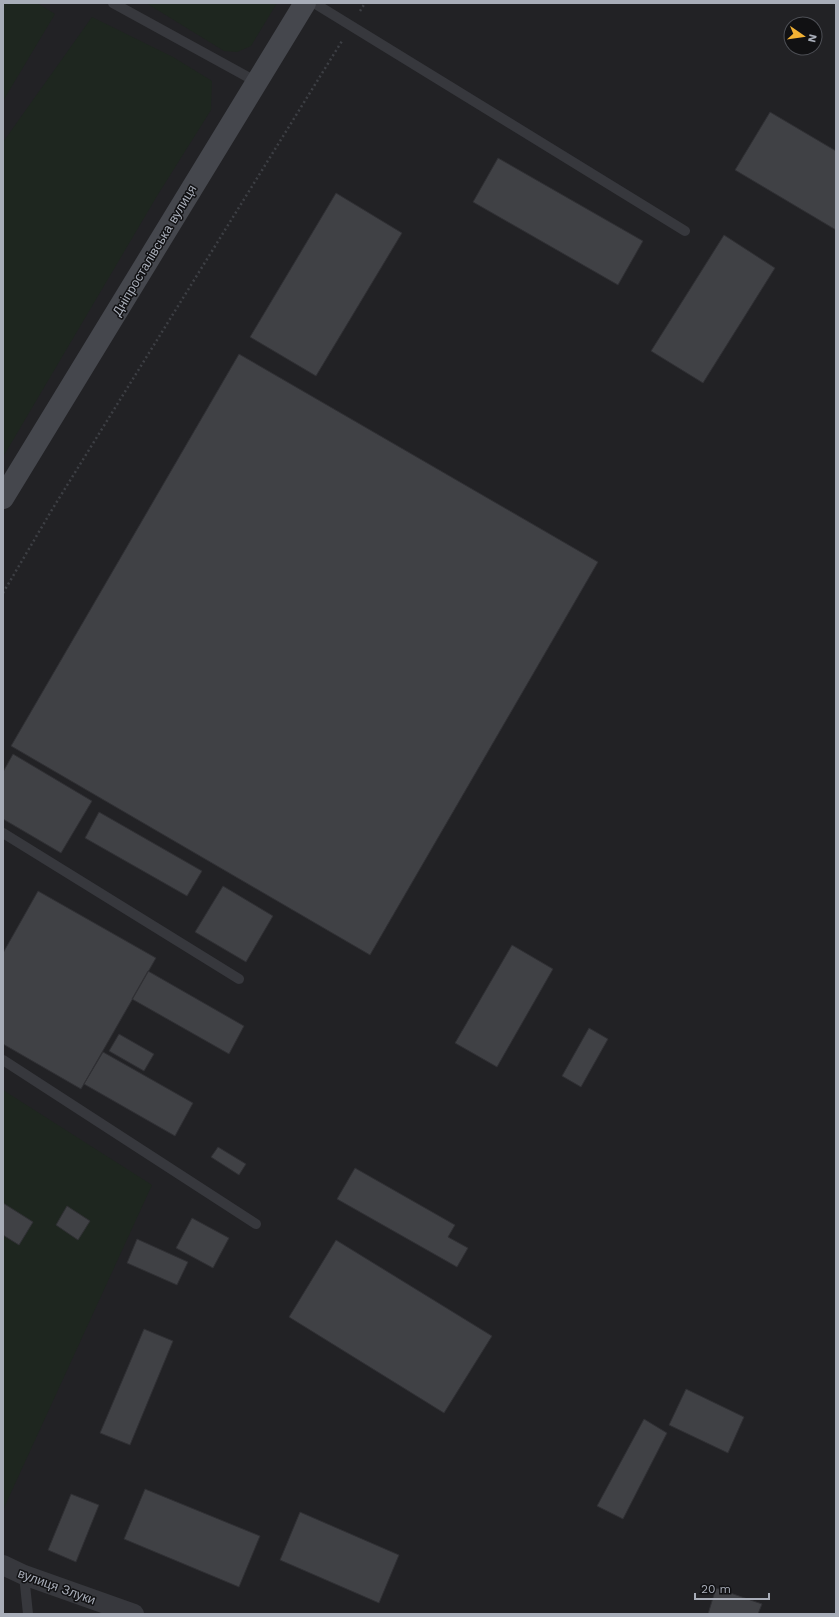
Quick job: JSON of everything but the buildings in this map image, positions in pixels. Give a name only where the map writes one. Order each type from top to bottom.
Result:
[{"type":"street","name":"Дніпросталівська вулиця","points":[[3,498],[305,3]]},
{"type":"street","name":"вулиця Злуки","points":[[3,1565],[24,1575],[134,1614]]},
{"type":"lane","points":[[113,3],[257,82]]},
{"type":"lane","points":[[314,3],[685,231]]},
{"type":"lane","points":[[3,832],[239,979]]},
{"type":"lane","points":[[3,1060],[256,1224]]},
{"type":"lane","points":[[24,1575],[28,1614]]},
{"type":"path","points":[[3,593],[53,508],[365,3]]},
{"type":"shaded area","points":[[3,3],[836,3],[836,1614],[3,1614]]},
{"type":"shaded area","points":[[3,3],[37,3],[55,14],[3,101]]},
{"type":"shaded area","points":[[146,3],[277,3],[251,46],[237,52],[224,51]]},
{"type":"shaded area","points":[[92,17],[173,57],[212,81],[211,110],[157,196],[3,457],[3,142]]},
{"type":"shaded area","points":[[3,1090],[152,1185],[3,1510]]}]
